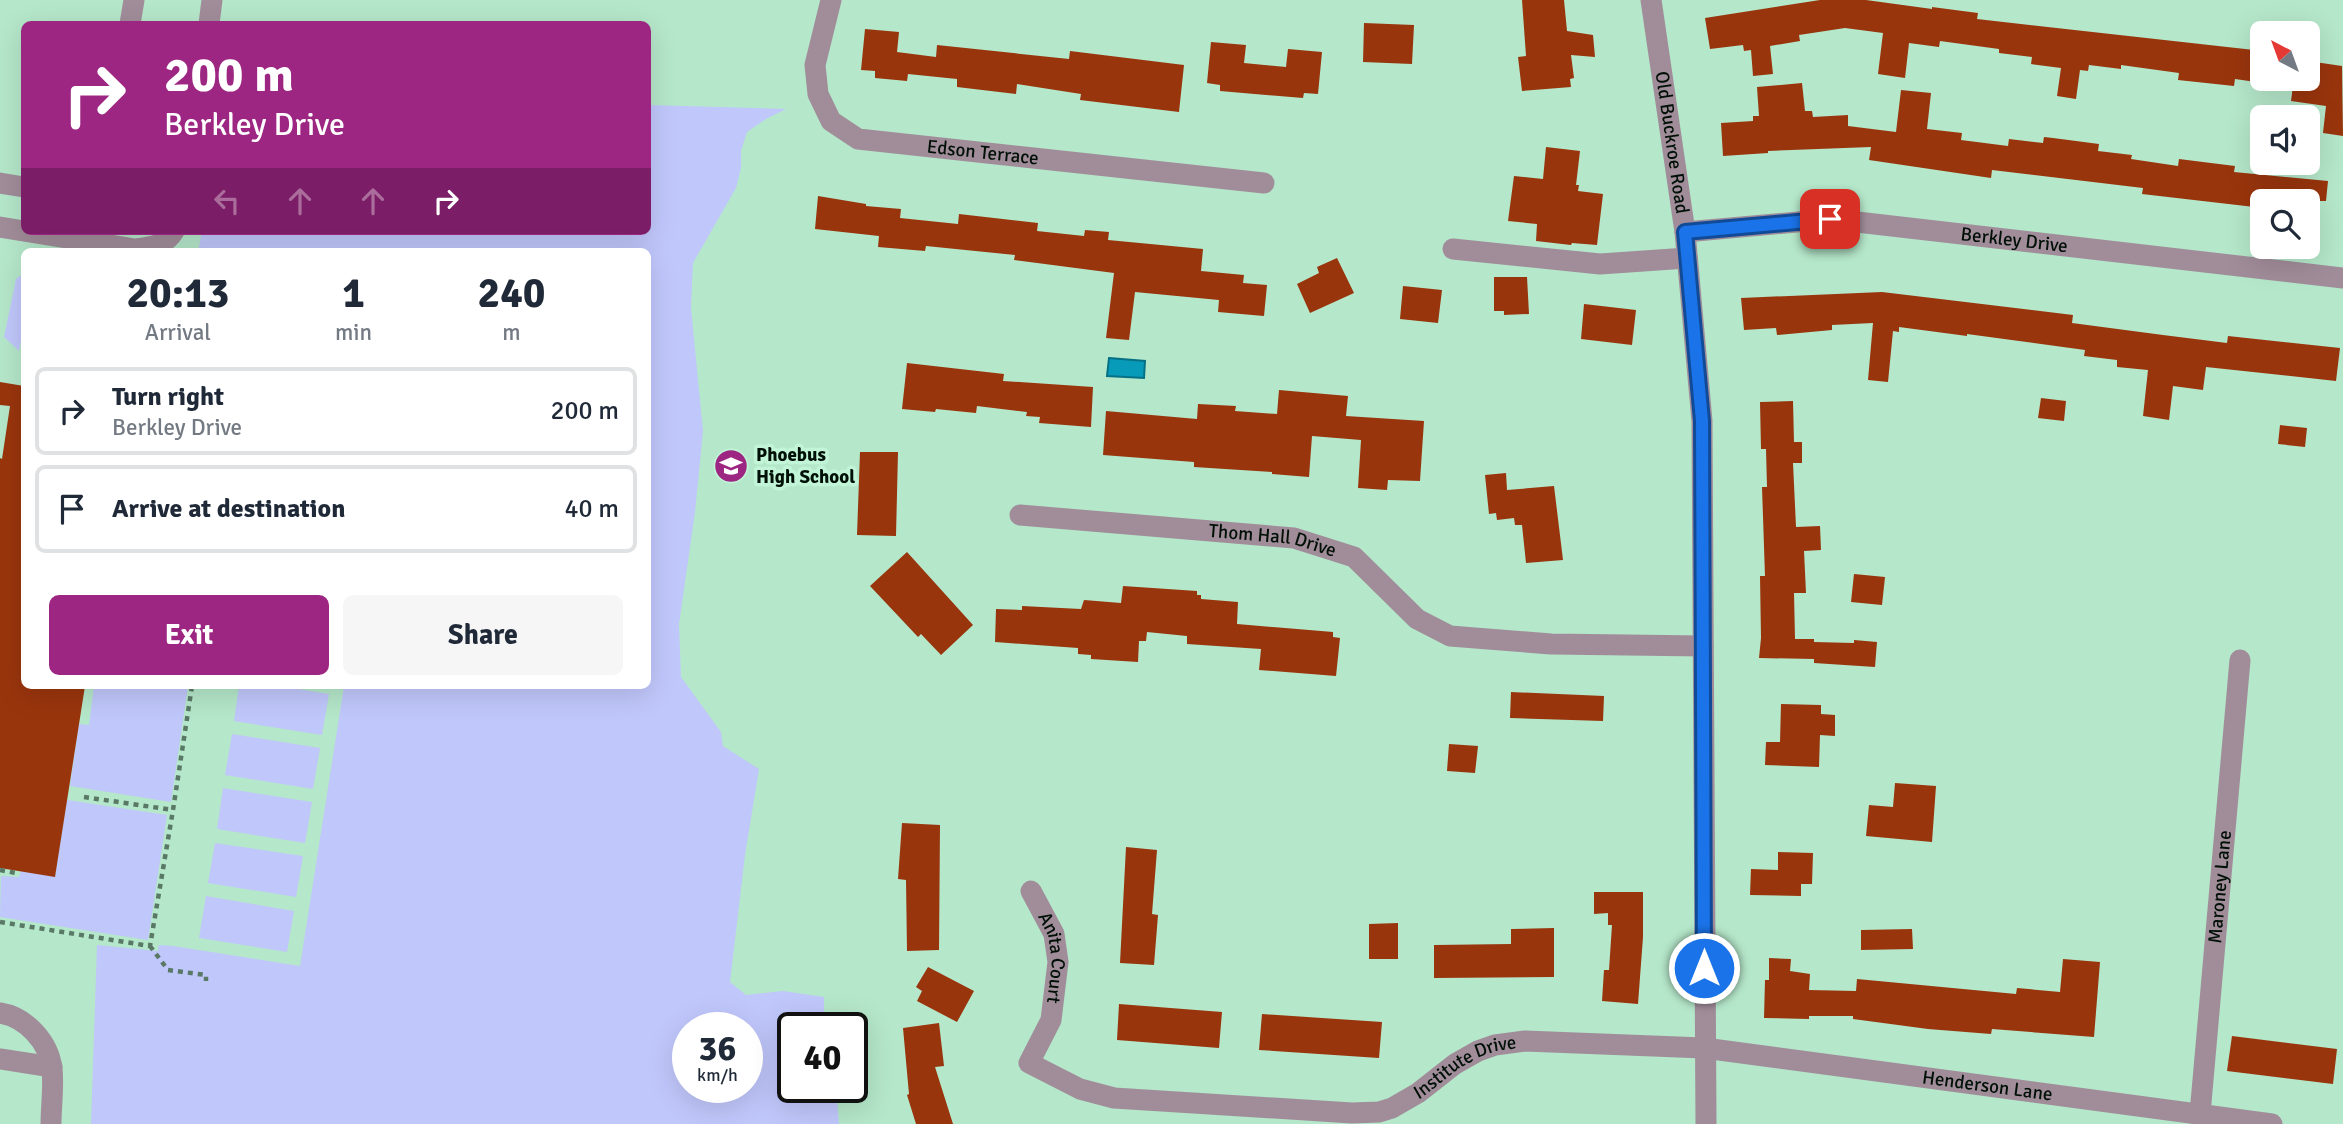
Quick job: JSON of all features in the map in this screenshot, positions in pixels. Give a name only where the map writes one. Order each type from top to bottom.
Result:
[{"type":"street","points":[[130,21],[134,0]]},
{"type":"street","points":[[209,21],[212,0]]},
{"type":"street","name":"Edson Terrace","points":[[831,0],[815,65],[818,94],[831,121],[858,139],[1264,183]]},
{"type":"street","name":"Old Buckroe Road","points":[[1651,0],[1685,232],[1702,421],[1706,1124]]},
{"type":"street","points":[[0,183],[21,186]]},
{"type":"street","name":"Berkley Drive","points":[[1685,232],[1830,219],[2343,278]]},
{"type":"street","points":[[0,228],[21,231]]},
{"type":"street","points":[[47,235],[135,248],[155,247],[171,235]]},
{"type":"street","points":[[1453,248],[1600,264],[1687,258]]},
{"type":"street","name":"Thom Hall Drive","points":[[1020,514],[1294,538],[1354,557],[1417,619],[1451,636],[1550,644],[1703,646]]},
{"type":"street","name":"Maroney Lane","points":[[2200,1114],[2240,660]]},
{"type":"street","name":"Anita Court","points":[[1029,1063],[1051,1020],[1058,962],[1054,934],[1031,891]]},
{"type":"street","points":[[0,1013],[11,1014],[30,1026],[44,1046],[52,1067],[51,1124]]},
{"type":"street","name":"Institute Drive","points":[[1029,1063],[1080,1089],[1114,1098],[1365,1113],[1392,1108],[1405,1102],[1455,1064],[1495,1045],[1525,1041],[1704,1048]]},
{"type":"street","name":"Henderson Lane","points":[[1704,1048],[2272,1124]]},
{"type":"street","points":[[0,1059],[52,1067]]},
{"type":"path","points":[[150,946],[192,689]]},
{"type":"path","points":[[83,797],[173,810]]},
{"type":"path","points":[[0,870],[16,873]]},
{"type":"path","points":[[0,922],[150,946],[168,970],[206,975],[206,981]]},
{"type":"shaded area","points":[[651,105],[786,109],[747,132],[741,151],[741,168],[736,188],[693,263],[691,308],[703,431],[679,624],[681,677],[721,732],[723,746],[759,769],[745,855],[730,982],[746,995],[783,991],[824,997],[824,1012],[777,1012],[777,1103],[837,1103],[839,1124],[91,1124],[97,945],[158,951],[159,945],[173,946],[300,966],[344,689],[651,689],[651,248],[199,248],[201,235],[651,235]]},
{"type":"shaded area","points":[[21,275],[19,351],[4,337],[16,279]]},
{"type":"shaded area","points":[[1109,358],[1145,361],[1144,378],[1107,376]]},
{"type":"shaded area","points":[[94,689],[188,689],[171,802],[70,786],[79,724],[89,725]]},
{"type":"shaded area","points":[[239,689],[298,689],[329,694],[322,735],[234,721]]},
{"type":"shaded area","points":[[232,734],[320,748],[313,789],[225,775]]},
{"type":"shaded area","points":[[223,788],[312,802],[305,843],[217,829]]},
{"type":"shaded area","points":[[67,800],[167,815],[148,940],[0,917],[1,876],[19,877],[21,871],[55,876]]},
{"type":"shaded area","points":[[215,843],[303,856],[296,897],[208,883]]},
{"type":"shaded area","points":[[206,896],[294,911],[287,952],[199,938]]},
{"type":"building","points":[[1522,0],[1564,0],[1567,31],[1593,35],[1595,57],[1571,55],[1574,78],[1570,79],[1571,87],[1522,91],[1518,57],[1526,56]]},
{"type":"building","points":[[1820,0],[1866,0],[1932,7],[1978,13],[1977,19],[2250,50],[2250,81],[2235,79],[2234,86],[2178,80],[2179,73],[2121,65],[2121,69],[2089,65],[2088,71],[2080,70],[2076,99],[2057,96],[2061,68],[2031,64],[2032,57],[1999,53],[1999,49],[1940,41],[1939,47],[1909,43],[1905,78],[1878,74],[1883,33],[1845,28],[1799,35],[1800,41],[1770,46],[1773,74],[1753,76],[1751,50],[1744,51],[1743,45],[1710,49],[1705,18]]},
{"type":"building","points":[[1364,23],[1414,25],[1412,64],[1363,62]]},
{"type":"building","points":[[865,29],[899,32],[897,52],[936,57],[937,45],[1069,59],[1070,51],[1184,65],[1179,112],[1080,100],[1081,94],[1017,84],[1016,94],[957,87],[957,79],[908,74],[907,81],[875,78],[875,71],[861,70]]},
{"type":"building","points":[[1211,42],[1246,45],[1244,63],[1286,67],[1288,49],[1322,52],[1318,94],[1304,93],[1303,98],[1220,91],[1220,85],[1207,83]]},
{"type":"building","points":[[2320,63],[2342,66],[2343,136],[2323,133],[2326,106],[2291,101],[2292,91],[2320,91]]},
{"type":"building","points":[[1802,83],[1805,111],[1812,111],[1813,117],[1848,115],[1848,126],[1896,132],[1901,90],[1931,93],[1927,129],[1962,133],[1961,140],[2008,146],[2009,139],[2043,143],[2044,137],[2053,138],[2099,144],[2098,151],[2132,155],[2131,159],[2178,166],[2179,159],[2235,166],[2234,172],[2250,175],[2328,181],[2326,201],[2320,201],[2320,189],[2250,189],[2250,206],[2142,194],[2143,188],[1992,170],[1991,178],[1869,160],[1871,147],[1768,151],[1723,156],[1721,123],[1753,121],[1753,116],[1759,116],[1757,87]]},
{"type":"building","points":[[1546,147],[1580,151],[1576,185],[1579,185],[1578,191],[1603,194],[1597,245],[1536,241],[1537,224],[1508,221],[1514,176],[1543,179]]},
{"type":"building","points":[[818,196],[866,206],[901,209],[900,218],[958,224],[959,214],[1038,223],[1037,231],[1084,236],[1085,230],[1109,232],[1108,240],[1203,249],[1201,271],[1244,275],[1243,283],[1267,285],[1264,316],[1218,312],[1219,300],[1135,292],[1129,340],[1106,338],[1114,273],[1014,260],[1015,255],[926,246],[925,251],[878,247],[879,236],[815,229]]},
{"type":"building","points":[[1337,258],[1354,293],[1310,313],[1297,284],[1319,273],[1317,267]]},
{"type":"building","points":[[1494,277],[1527,277],[1529,314],[1504,315],[1504,311],[1494,311]]},
{"type":"building","points":[[1403,286],[1442,290],[1438,323],[1400,319]]},
{"type":"building","points":[[1882,292],[2073,315],[2072,323],[2227,343],[2228,336],[2340,348],[2336,381],[2206,367],[2203,390],[2173,386],[2169,420],[2143,416],[2148,370],[2117,367],[2117,360],[2084,356],[2085,350],[1899,327],[1899,332],[1893,331],[1888,382],[1868,380],[1873,323],[1832,325],[1832,330],[1777,335],[1776,328],[1744,330],[1741,298]]},
{"type":"building","points":[[1584,304],[1636,310],[1632,345],[1581,339]]},
{"type":"building","points":[[907,363],[1004,374],[1003,381],[1093,387],[1091,427],[1039,423],[1040,417],[1026,416],[1027,412],[977,406],[976,413],[902,409]]},
{"type":"building","points":[[0,382],[21,386],[21,689],[85,689],[55,877],[0,868],[0,458],[2,459],[10,406],[0,405]]},
{"type":"building","points":[[1279,390],[1348,396],[1346,416],[1424,421],[1420,481],[1388,480],[1387,490],[1358,488],[1361,440],[1312,436],[1309,477],[1194,467],[1194,462],[1103,455],[1106,411],[1197,419],[1198,404],[1236,406],[1235,411],[1277,414]]},
{"type":"building","points":[[2041,398],[2066,401],[2064,421],[2038,418]]},
{"type":"building","points":[[1793,401],[1794,442],[1802,442],[1802,463],[1793,463],[1796,527],[1820,526],[1821,550],[1804,551],[1806,593],[1794,593],[1795,639],[1814,639],[1814,659],[1759,658],[1760,576],[1765,576],[1762,487],[1767,487],[1766,449],[1761,449],[1760,402]]},
{"type":"building","points":[[2280,425],[2307,428],[2305,447],[2278,444]]},
{"type":"building","points":[[860,452],[898,452],[896,536],[857,535]]},
{"type":"building","points":[[1506,473],[1507,490],[1554,486],[1563,560],[1526,563],[1522,525],[1515,525],[1514,518],[1497,520],[1496,513],[1489,514],[1485,475]]},
{"type":"building","points":[[907,552],[973,625],[941,655],[921,634],[918,637],[870,586]]},
{"type":"building","points":[[1854,574],[1885,577],[1882,605],[1851,602]]},
{"type":"building","points":[[1123,586],[1197,591],[1201,599],[1238,602],[1237,624],[1333,632],[1333,637],[1340,638],[1336,676],[1259,670],[1261,649],[1187,644],[1187,636],[1147,632],[1146,641],[1139,641],[1138,662],[1091,659],[1091,655],[1078,654],[1078,648],[995,642],[996,609],[1022,610],[1022,606],[1081,609],[1084,600],[1121,603]]},
{"type":"building","points":[[1854,640],[1877,642],[1875,667],[1814,663],[1814,642],[1854,643]]},
{"type":"building","points":[[1511,692],[1604,696],[1603,721],[1510,718]]},
{"type":"building","points":[[1781,704],[1821,705],[1821,714],[1835,715],[1835,736],[1820,735],[1819,767],[1765,765],[1766,742],[1780,742]]},
{"type":"building","points":[[1449,744],[1478,746],[1475,773],[1447,771]]},
{"type":"building","points":[[1895,783],[1936,786],[1932,842],[1866,836],[1869,805],[1893,807]]},
{"type":"building","points":[[902,823],[940,825],[939,950],[907,951],[906,880],[898,879]]},
{"type":"building","points":[[1126,847],[1157,850],[1152,914],[1158,915],[1154,965],[1120,963]]},
{"type":"building","points":[[1778,852],[1813,853],[1812,884],[1801,884],[1801,896],[1750,895],[1751,869],[1778,870]]},
{"type":"building","points":[[1594,892],[1643,892],[1638,1004],[1602,1001],[1604,970],[1609,970],[1612,925],[1608,925],[1608,913],[1594,914]]},
{"type":"building","points":[[1398,923],[1398,959],[1369,959],[1369,924]]},
{"type":"building","points":[[1554,928],[1554,977],[1434,978],[1434,945],[1511,944],[1511,929]]},
{"type":"building","points":[[1912,929],[1913,949],[1861,950],[1861,930]]},
{"type":"building","points":[[1769,958],[1791,959],[1790,971],[1810,974],[1809,990],[1856,991],[1857,979],[2016,994],[2017,988],[2060,992],[2063,959],[2100,962],[2094,1037],[1992,1029],[1991,1034],[1928,1029],[1853,1019],[1853,1016],[1764,1018],[1765,980],[1769,980]]},
{"type":"building","points":[[928,967],[974,991],[957,1022],[917,1001],[922,991],[916,987]]},
{"type":"building","points":[[1119,1004],[1222,1012],[1219,1048],[1117,1040]]},
{"type":"building","points":[[1262,1014],[1382,1022],[1379,1058],[1259,1050]]},
{"type":"building","points":[[939,1023],[944,1066],[935,1067],[953,1124],[916,1124],[907,1095],[903,1028]]},
{"type":"building","points":[[2232,1036],[2337,1049],[2333,1084],[2227,1071]]},
{"type":"place","name":"Phoebus High School","points":[[731,466]]},
{"type":"route","points":[[1704,968],[1702,421],[1685,232],[1830,219]]}]
